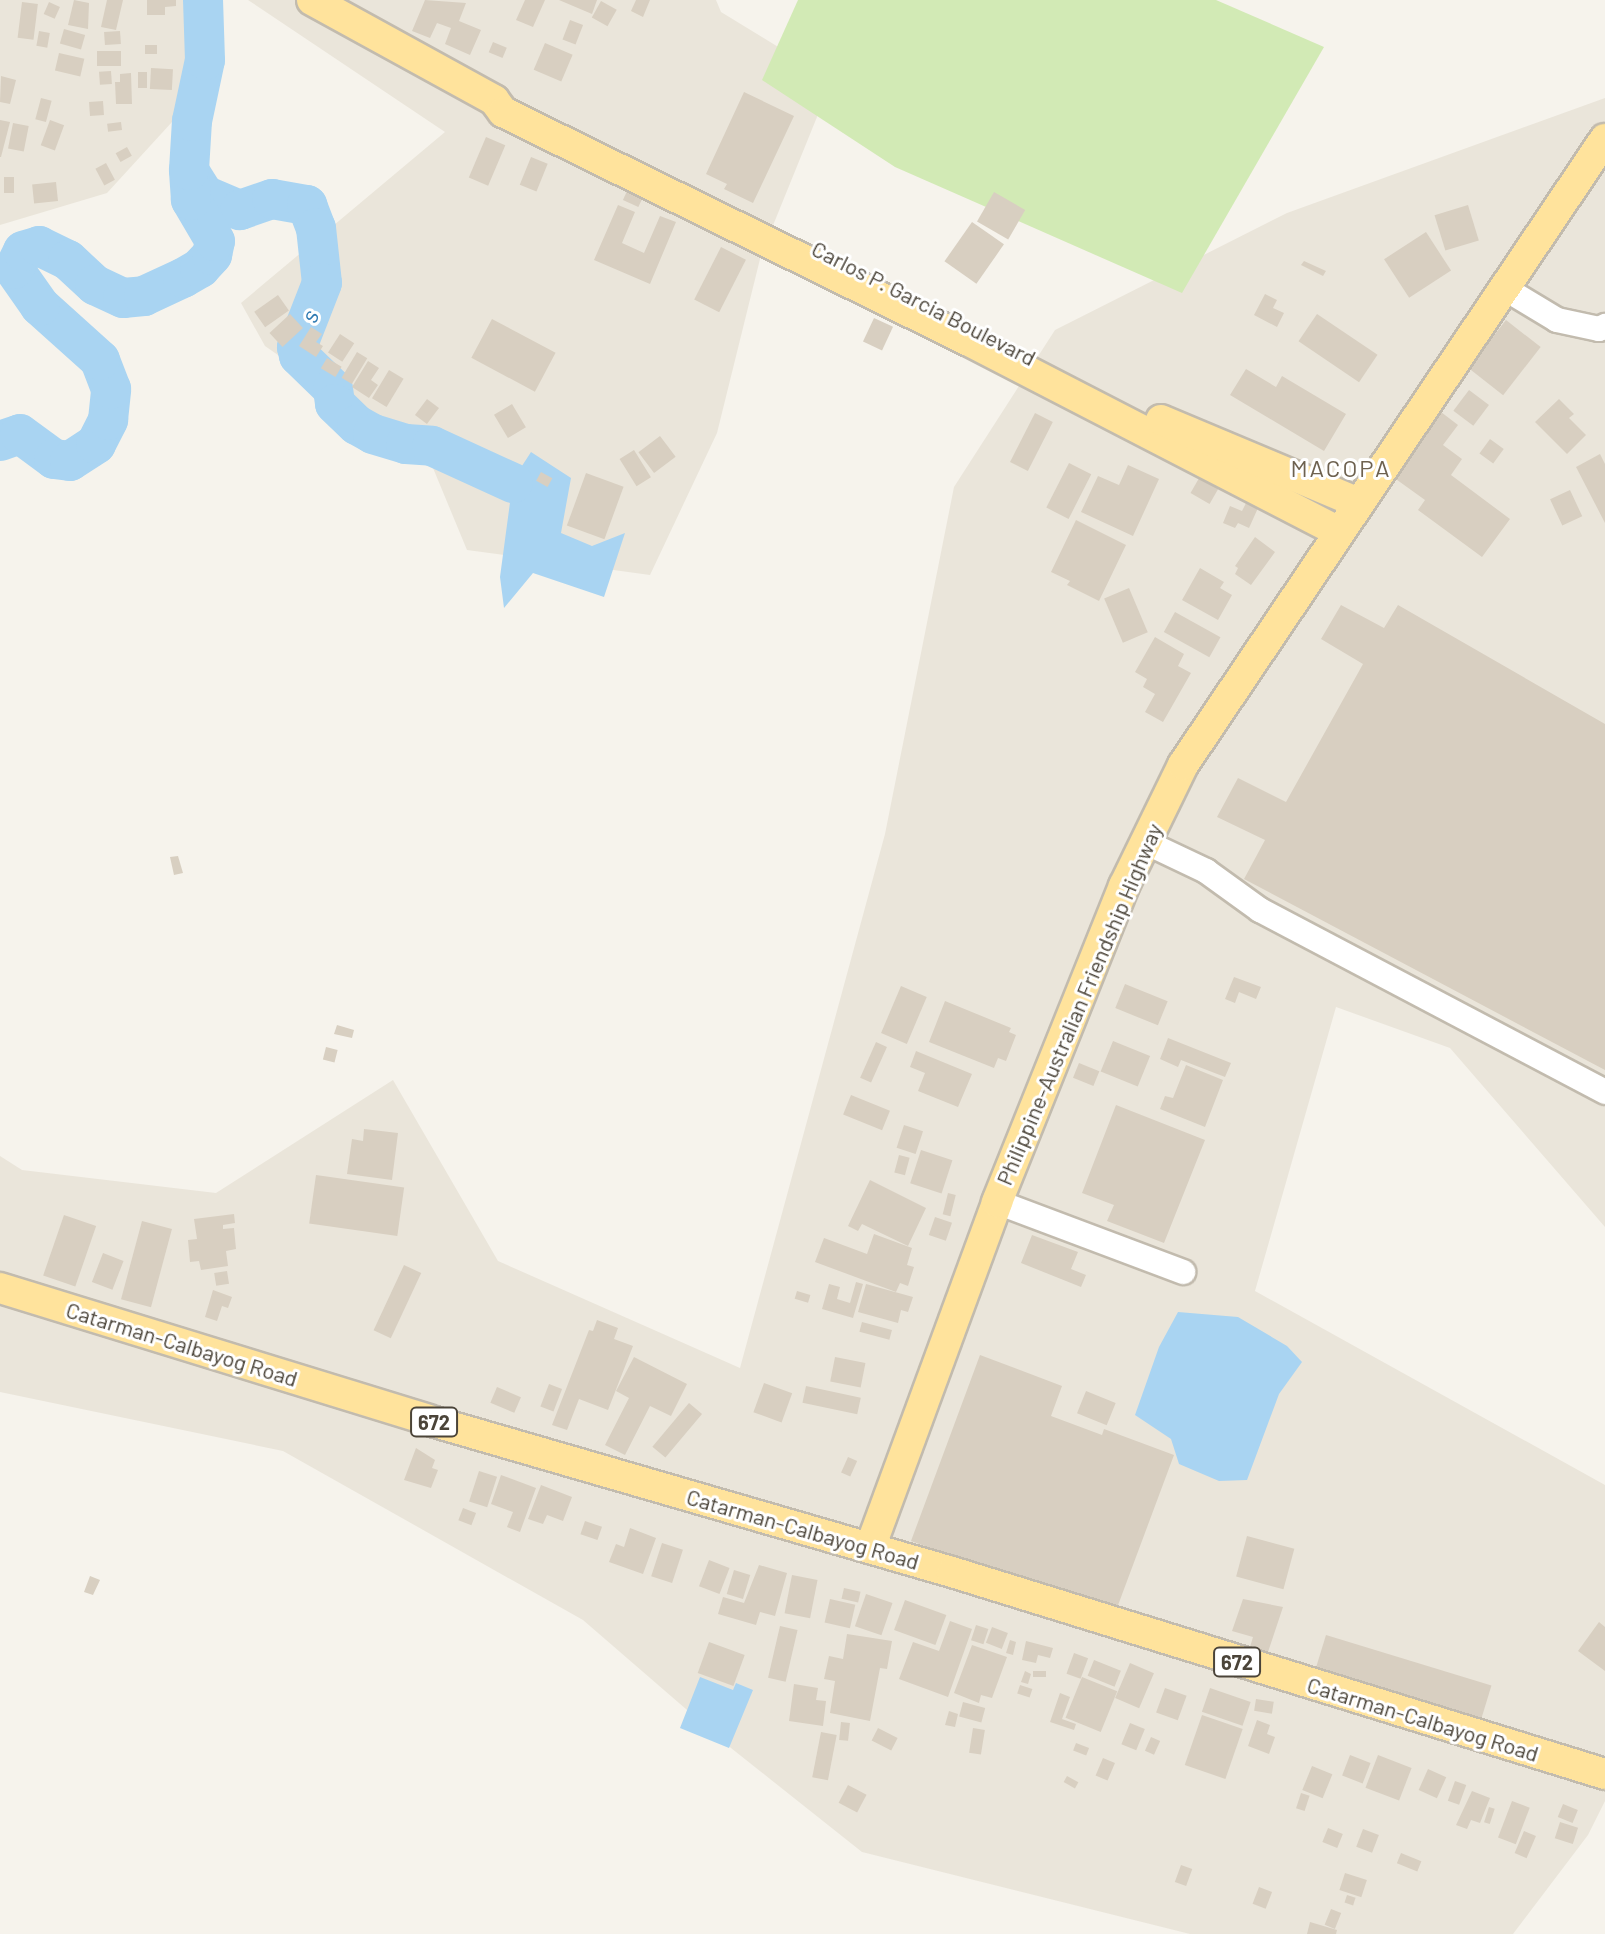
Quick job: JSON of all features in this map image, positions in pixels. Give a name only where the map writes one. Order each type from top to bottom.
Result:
[{"type":"main road","name":"Carlos P. Garcia Boulevard","points":[[312,0],[494,100],[500,98],[513,102],[551,128],[1125,413],[1339,532]]},
{"type":"main road","name":"Philippine-Australian Friendship Highway","points":[[870,1548],[997,1202],[1124,886],[1183,765],[1605,139]]},
{"type":"main road","name":"Carlos P. Garcia Boulevard","points":[[1125,413],[1358,503]]},
{"type":"main road","name":"Catarman-Calbayog Road","points":[[0,1288],[412,1415],[870,1548],[1605,1774]]},
{"type":"street","points":[[1504,288],[1557,320],[1599,329],[1605,326]]},
{"type":"street","points":[[1145,842],[1206,871],[1260,910],[1605,1092]]},
{"type":"street","points":[[997,1202],[1183,1272]]},
{"type":"shaded area","points":[[0,0],[202,0],[206,14],[172,122],[107,193],[0,225]]},
{"type":"shaded area","points":[[248,0],[716,0],[721,12],[832,80],[761,255],[717,433],[650,575],[467,550],[433,468],[406,444],[265,346],[241,303],[445,132]]},
{"type":"shaded area","points":[[1605,98],[1605,1227],[1450,1048],[1336,1007],[1255,1291],[1605,1485],[1605,1801],[1588,1835],[1513,1934],[1190,1934],[862,1852],[731,1748],[583,1620],[283,1451],[0,1392],[0,1156],[22,1170],[216,1193],[393,1080],[498,1261],[740,1368],[885,834],[954,487],[1055,330],[1287,213]]},
{"type":"green space","points":[[798,0],[1216,0],[1324,47],[1182,293],[895,167],[762,80]]},
{"type":"water","points":[[531,452],[571,478],[561,533],[592,546],[625,533],[604,597],[533,573],[504,608],[500,577],[511,495],[502,480],[520,469]]},
{"type":"water","points":[[1178,1312],[1238,1317],[1287,1346],[1302,1362],[1279,1394],[1247,1480],[1219,1481],[1179,1464],[1171,1439],[1135,1415],[1159,1347]]},
{"type":"water","points":[[700,1677],[733,1690],[736,1683],[753,1690],[729,1748],[680,1728]]},
{"type":"building","points":[[74,0],[89,3],[88,29],[68,25]]},
{"type":"building","points":[[107,0],[123,0],[116,30],[101,27]]},
{"type":"building","points":[[147,0],[176,0],[176,6],[165,7],[165,15],[147,15]]},
{"type":"building","points":[[425,0],[466,3],[459,21],[481,30],[470,55],[445,44],[451,28],[437,23],[430,38],[412,31]]},
{"type":"building","points":[[525,0],[545,0],[533,27],[516,20]]},
{"type":"building","points":[[559,0],[597,0],[592,14]]},
{"type":"building","points":[[636,0],[650,0],[643,17],[631,11]]},
{"type":"building","points":[[601,1],[617,10],[608,26],[592,18]]},
{"type":"building","points":[[22,2],[38,4],[33,40],[18,38]]},
{"type":"building","points":[[49,2],[60,7],[55,19],[44,14]]},
{"type":"building","points":[[570,20],[583,25],[576,45],[562,40]]},
{"type":"building","points":[[64,29],[85,35],[81,49],[60,43]]},
{"type":"building","points":[[39,31],[50,33],[47,48],[36,46]]},
{"type":"building","points":[[120,31],[121,44],[105,45],[104,32]]},
{"type":"building","points":[[493,42],[507,48],[503,58],[489,52]]},
{"type":"building","points":[[545,43],[573,55],[561,81],[534,70]]},
{"type":"building","points":[[145,45],[157,45],[157,54],[145,54]]},
{"type":"building","points":[[97,51],[121,51],[121,66],[97,66]]},
{"type":"building","points":[[59,53],[84,59],[80,76],[55,71]]},
{"type":"building","points":[[151,68],[173,69],[172,90],[150,89]]},
{"type":"building","points":[[111,71],[112,84],[100,85],[99,72]]},
{"type":"building","points":[[138,72],[147,72],[147,88],[138,88]]},
{"type":"building","points":[[131,73],[132,104],[116,104],[115,82],[120,82],[120,74]]},
{"type":"building","points":[[1,76],[16,80],[10,104],[0,102]]},
{"type":"building","points":[[744,92],[794,116],[753,203],[724,189],[727,184],[706,174]]},
{"type":"building","points":[[41,98],[52,101],[46,122],[35,119]]},
{"type":"building","points":[[103,101],[104,115],[90,116],[89,102]]},
{"type":"building","points":[[0,120],[10,122],[1,157],[0,157]]},
{"type":"building","points":[[50,120],[64,125],[55,151],[41,145]]},
{"type":"building","points":[[121,122],[122,130],[108,132],[107,124]]},
{"type":"building","points":[[13,123],[29,126],[24,152],[8,149]]},
{"type":"building","points":[[486,137],[505,145],[488,186],[469,178]]},
{"type":"building","points":[[127,147],[132,156],[120,162],[116,153]]},
{"type":"building","points":[[531,157],[548,164],[536,192],[520,185]]},
{"type":"building","points":[[106,163],[115,180],[104,185],[95,169]]},
{"type":"building","points":[[4,177],[14,177],[14,193],[4,193]]},
{"type":"building","points":[[56,182],[58,201],[34,203],[32,185]]},
{"type":"building","points":[[628,189],[643,196],[638,207],[623,200]]},
{"type":"building","points":[[994,192],[1025,210],[1008,239],[977,221]]},
{"type":"building","points":[[618,205],[635,212],[622,243],[644,253],[660,216],[676,222],[650,284],[594,260]]},
{"type":"building","points":[[1468,205],[1479,240],[1445,251],[1435,215]]},
{"type":"building","points":[[972,222],[1004,244],[976,284],[944,261]]},
{"type":"building","points":[[1426,232],[1451,271],[1409,298],[1384,259]]},
{"type":"building","points":[[721,247],[746,260],[719,312],[694,300]]},
{"type":"building","points":[[1304,261],[1326,271],[1323,276],[1301,265]]},
{"type":"building","points":[[1265,294],[1277,300],[1273,308],[1284,313],[1277,327],[1254,315]]},
{"type":"building","points":[[278,295],[289,311],[265,327],[254,312]]},
{"type":"building","points":[[290,314],[303,328],[282,347],[270,333]]},
{"type":"building","points":[[1317,314],[1378,355],[1359,382],[1299,341]]},
{"type":"building","points":[[874,318],[893,327],[882,350],[863,342]]},
{"type":"building","points":[[492,319],[556,353],[535,392],[471,358]]},
{"type":"building","points":[[1506,320],[1541,347],[1503,395],[1468,368]]},
{"type":"building","points":[[311,327],[322,334],[316,342],[323,346],[316,357],[299,346]]},
{"type":"building","points":[[340,334],[354,343],[342,362],[328,352]]},
{"type":"building","points":[[357,352],[367,358],[352,384],[342,378]]},
{"type":"building","points":[[327,358],[342,367],[335,377],[321,368]]},
{"type":"building","points":[[368,361],[379,368],[371,380],[378,385],[369,398],[352,387]]},
{"type":"building","points":[[1246,369],[1276,387],[1282,376],[1346,414],[1324,451],[1230,395]]},
{"type":"building","points":[[389,370],[404,379],[387,407],[372,398]]},
{"type":"building","points":[[1469,390],[1489,405],[1473,426],[1453,411]]},
{"type":"building","points":[[427,399],[439,408],[427,424],[415,415]]},
{"type":"building","points":[[1559,399],[1574,414],[1569,418],[1586,435],[1567,454],[1535,422]]},
{"type":"building","points":[[512,404],[526,427],[508,438],[494,415]]},
{"type":"building","points":[[1441,412],[1458,425],[1443,445],[1462,459],[1451,475],[1510,519],[1482,557],[1418,510],[1425,500],[1393,477]]},
{"type":"building","points":[[1035,413],[1053,422],[1028,471],[1010,462]]},
{"type":"building","points":[[660,436],[676,457],[654,473],[638,452]]},
{"type":"building","points":[[1490,439],[1504,449],[1493,464],[1479,454]]},
{"type":"building","points":[[634,450],[651,477],[637,486],[620,459]]},
{"type":"building","points":[[1600,454],[1605,464],[1605,523],[1576,467]]},
{"type":"building","points":[[1069,463],[1091,474],[1069,519],[1046,508]]},
{"type":"building","points":[[1128,465],[1159,479],[1133,536],[1081,512],[1098,476],[1119,485]]},
{"type":"building","points":[[541,472],[552,478],[548,487],[536,481]]},
{"type":"building","points":[[586,473],[624,487],[604,539],[567,526]]},
{"type":"building","points":[[1202,473],[1221,484],[1210,504],[1190,493]]},
{"type":"building","points":[[1570,490],[1582,516],[1562,526],[1550,499]]},
{"type":"building","points":[[1246,503],[1258,508],[1249,528],[1238,523],[1235,528],[1223,523],[1230,506],[1242,511]]},
{"type":"building","points":[[1076,520],[1126,545],[1099,601],[1067,585],[1070,581],[1051,572]]},
{"type":"building","points":[[1255,537],[1275,552],[1251,585],[1235,574],[1238,568],[1235,566]]},
{"type":"building","points":[[1200,568],[1224,582],[1220,588],[1232,595],[1218,620],[1182,600]]},
{"type":"building","points":[[1129,588],[1148,632],[1123,643],[1104,599]]},
{"type":"building","points":[[1341,605],[1384,628],[1398,605],[1605,724],[1605,1070],[1244,879],[1265,840],[1217,817],[1238,778],[1286,802],[1363,664],[1321,639]]},
{"type":"building","points":[[1175,612],[1220,637],[1209,657],[1164,632]]},
{"type":"building","points":[[1155,637],[1184,654],[1178,666],[1191,673],[1163,722],[1145,712],[1155,694],[1143,687],[1147,679],[1135,672]]},
{"type":"building","points":[[178,856],[183,873],[174,875],[170,857]]},
{"type":"building","points":[[1234,977],[1261,987],[1256,999],[1239,992],[1235,1003],[1225,999]]},
{"type":"building","points":[[1125,984],[1168,1001],[1158,1025],[1115,1008]]},
{"type":"building","points":[[901,986],[927,997],[907,1044],[881,1033]]},
{"type":"building","points":[[945,1001],[1011,1028],[1009,1032],[1016,1035],[1006,1061],[998,1058],[994,1068],[929,1042]]},
{"type":"building","points":[[337,1025],[354,1030],[352,1038],[334,1034]]},
{"type":"building","points":[[1168,1038],[1231,1063],[1225,1077],[1181,1060],[1178,1067],[1160,1059]]},
{"type":"building","points":[[1113,1041],[1150,1056],[1138,1087],[1101,1072]]},
{"type":"building","points":[[876,1042],[887,1047],[871,1083],[860,1078]]},
{"type":"building","points":[[326,1047],[338,1050],[334,1063],[323,1060]]},
{"type":"building","points":[[916,1051],[972,1074],[958,1107],[918,1091],[925,1073],[910,1067]]},
{"type":"building","points":[[1079,1063],[1099,1071],[1093,1086],[1073,1078]]},
{"type":"building","points":[[1186,1065],[1223,1080],[1205,1127],[1160,1109],[1165,1096],[1173,1098]]},
{"type":"building","points":[[851,1095],[890,1111],[882,1130],[843,1114]]},
{"type":"building","points":[[1116,1105],[1205,1140],[1164,1243],[1107,1221],[1114,1205],[1082,1193]]},
{"type":"building","points":[[904,1125],[923,1131],[916,1154],[897,1148]]},
{"type":"building","points":[[364,1129],[398,1133],[392,1180],[347,1174],[352,1139],[363,1141]]},
{"type":"building","points":[[921,1150],[952,1160],[942,1193],[910,1183]]},
{"type":"building","points":[[899,1155],[910,1158],[905,1175],[894,1172]]},
{"type":"building","points":[[316,1175],[404,1187],[397,1236],[309,1224]]},
{"type":"building","points":[[870,1180],[926,1208],[908,1246],[862,1224],[858,1231],[848,1226]]},
{"type":"building","points":[[948,1193],[956,1195],[950,1216],[943,1214]]},
{"type":"building","points":[[234,1214],[235,1223],[223,1225],[223,1229],[234,1228],[236,1249],[226,1251],[228,1266],[201,1270],[199,1261],[190,1262],[188,1240],[197,1239],[194,1219]]},
{"type":"building","points":[[64,1215],[96,1226],[75,1287],[43,1276]]},
{"type":"building","points":[[935,1217],[952,1223],[946,1241],[929,1235]]},
{"type":"building","points":[[142,1221],[172,1229],[151,1307],[121,1299]]},
{"type":"building","points":[[874,1234],[912,1248],[907,1265],[914,1267],[908,1286],[900,1283],[896,1292],[815,1262],[824,1238],[867,1254]]},
{"type":"building","points":[[1032,1235],[1078,1252],[1071,1269],[1086,1275],[1081,1287],[1021,1263]]},
{"type":"building","points":[[103,1253],[124,1261],[112,1290],[92,1282]]},
{"type":"building","points":[[404,1265],[421,1273],[391,1338],[374,1330]]},
{"type":"building","points":[[227,1271],[229,1284],[216,1286],[214,1273]]},
{"type":"building","points":[[856,1282],[863,1284],[853,1318],[822,1309],[829,1284],[840,1287],[837,1299],[850,1303]]},
{"type":"building","points":[[866,1284],[913,1297],[908,1312],[901,1310],[898,1323],[858,1312]]},
{"type":"building","points":[[213,1290],[232,1297],[228,1308],[222,1306],[217,1321],[205,1317]]},
{"type":"building","points":[[797,1291],[810,1295],[808,1303],[795,1299]]},
{"type":"building","points":[[597,1320],[618,1328],[614,1339],[633,1346],[608,1410],[579,1399],[567,1430],[552,1425],[589,1330],[593,1331]]},
{"type":"building","points":[[862,1322],[892,1330],[889,1340],[859,1332]]},
{"type":"building","points":[[980,1355],[1062,1386],[1051,1416],[1102,1435],[1104,1429],[1174,1455],[1114,1616],[911,1541]]},
{"type":"building","points":[[634,1357],[687,1384],[671,1416],[650,1406],[625,1455],[605,1445],[629,1398],[616,1391]]},
{"type":"building","points":[[835,1357],[865,1363],[861,1387],[830,1382]]},
{"type":"building","points":[[764,1383],[792,1393],[782,1422],[753,1412]]},
{"type":"building","points":[[549,1384],[562,1389],[553,1411],[540,1406]]},
{"type":"building","points":[[806,1386],[861,1398],[857,1414],[802,1403]]},
{"type":"building","points":[[497,1387],[521,1397],[514,1413],[490,1403]]},
{"type":"building","points":[[1086,1391],[1116,1403],[1107,1425],[1077,1413]]},
{"type":"building","points":[[689,1403],[702,1414],[665,1458],[652,1447]]},
{"type":"building","points":[[416,1448],[435,1460],[432,1468],[438,1470],[431,1488],[404,1480]]},
{"type":"building","points":[[848,1457],[857,1461],[850,1477],[841,1473]]},
{"type":"building","points":[[479,1471],[497,1477],[487,1507],[469,1501]]},
{"type":"building","points":[[501,1475],[536,1488],[520,1532],[507,1527],[513,1512],[491,1504]]},
{"type":"building","points":[[541,1485],[572,1497],[563,1521],[547,1515],[543,1524],[528,1519]]},
{"type":"building","points":[[463,1508],[476,1513],[471,1525],[458,1520]]},
{"type":"building","points":[[585,1521],[602,1527],[597,1540],[580,1534]]},
{"type":"building","points":[[630,1528],[656,1538],[643,1574],[609,1562],[616,1544],[624,1547]]},
{"type":"building","points":[[1247,1536],[1294,1549],[1283,1589],[1236,1577]]},
{"type":"building","points":[[662,1543],[683,1550],[672,1583],[651,1576]]},
{"type":"building","points":[[709,1560],[730,1568],[720,1594],[699,1586]]},
{"type":"building","points":[[759,1565],[787,1573],[775,1616],[760,1612],[756,1625],[718,1614],[723,1597],[744,1603]]},
{"type":"building","points":[[734,1570],[750,1575],[743,1599],[727,1594]]},
{"type":"building","points":[[792,1575],[818,1580],[810,1618],[785,1613]]},
{"type":"building","points":[[90,1576],[100,1580],[93,1595],[84,1592]]},
{"type":"building","points":[[844,1588],[861,1592],[858,1603],[842,1599]]},
{"type":"building","points":[[866,1594],[892,1603],[881,1635],[855,1626]]},
{"type":"building","points":[[830,1599],[855,1605],[850,1628],[825,1622]]},
{"type":"building","points":[[1243,1599],[1283,1607],[1268,1652],[1250,1647],[1253,1637],[1232,1631]]},
{"type":"building","points":[[905,1600],[946,1615],[935,1645],[894,1630]]},
{"type":"building","points":[[950,1621],[972,1629],[948,1697],[899,1679],[913,1642],[939,1651]]},
{"type":"building","points":[[1599,1622],[1605,1627],[1605,1671],[1578,1651]]},
{"type":"building","points":[[976,1625],[988,1629],[983,1644],[971,1640]]},
{"type":"building","points":[[780,1626],[798,1630],[786,1682],[768,1678]]},
{"type":"building","points":[[992,1627],[1008,1633],[1002,1649],[986,1643]]},
{"type":"building","points":[[847,1634],[892,1641],[887,1669],[880,1668],[870,1721],[830,1713],[835,1681],[824,1679],[829,1656],[843,1659]]},
{"type":"building","points":[[1326,1635],[1491,1686],[1480,1722],[1315,1671]]},
{"type":"building","points":[[1010,1640],[1016,1642],[1013,1655],[1006,1653]]},
{"type":"building","points":[[1026,1641],[1053,1648],[1050,1658],[1038,1655],[1036,1663],[1022,1660]]},
{"type":"building","points":[[709,1642],[745,1655],[733,1686],[698,1673]]},
{"type":"building","points":[[972,1645],[1007,1657],[992,1698],[981,1695],[979,1703],[954,1693]]},
{"type":"building","points":[[1074,1653],[1088,1658],[1081,1679],[1066,1674]]},
{"type":"building","points":[[1094,1660],[1121,1671],[1115,1687],[1088,1676]]},
{"type":"building","points":[[1130,1663],[1154,1673],[1139,1708],[1115,1698]]},
{"type":"building","points":[[1025,1671],[1031,1674],[1028,1684],[1021,1682]]},
{"type":"building","points":[[1033,1671],[1046,1671],[1046,1677],[1033,1677]]},
{"type":"building","points":[[1082,1677],[1117,1691],[1101,1732],[1066,1718]]},
{"type":"building","points":[[794,1684],[818,1688],[816,1700],[826,1701],[823,1726],[789,1721]]},
{"type":"building","points":[[1020,1685],[1032,1689],[1030,1698],[1017,1694]]},
{"type":"building","points":[[1165,1688],[1187,1696],[1178,1720],[1156,1712]]},
{"type":"building","points":[[1210,1688],[1251,1702],[1243,1726],[1202,1712]]},
{"type":"building","points":[[1060,1693],[1070,1697],[1062,1719],[1076,1724],[1074,1730],[1050,1722]]},
{"type":"building","points":[[1256,1699],[1274,1702],[1272,1714],[1254,1711]]},
{"type":"building","points":[[963,1702],[985,1708],[981,1722],[959,1716]]},
{"type":"building","points":[[949,1711],[958,1714],[955,1727],[945,1725]]},
{"type":"building","points":[[1202,1715],[1243,1729],[1225,1779],[1185,1765]]},
{"type":"building","points":[[1257,1720],[1270,1725],[1267,1734],[1275,1737],[1269,1754],[1248,1746]]},
{"type":"building","points":[[841,1722],[850,1723],[848,1741],[839,1740]]},
{"type":"building","points":[[1130,1723],[1145,1729],[1136,1750],[1121,1744]]},
{"type":"building","points":[[878,1728],[898,1738],[891,1750],[872,1740]]},
{"type":"building","points":[[973,1728],[985,1730],[981,1755],[969,1753]]},
{"type":"building","points":[[821,1732],[837,1735],[828,1780],[812,1777]]},
{"type":"building","points":[[1151,1737],[1160,1741],[1154,1755],[1145,1751]]},
{"type":"building","points":[[1076,1743],[1089,1748],[1086,1755],[1073,1750]]},
{"type":"building","points":[[1350,1755],[1371,1763],[1363,1783],[1342,1776]]},
{"type":"building","points":[[1378,1755],[1412,1768],[1399,1801],[1365,1788]]},
{"type":"building","points":[[1103,1758],[1115,1763],[1108,1781],[1096,1775]]},
{"type":"building","points":[[1312,1766],[1332,1774],[1323,1798],[1302,1790]]},
{"type":"building","points":[[1428,1769],[1446,1777],[1437,1798],[1419,1790]]},
{"type":"building","points":[[1067,1776],[1078,1782],[1075,1788],[1064,1782]]},
{"type":"building","points":[[1455,1781],[1466,1785],[1459,1805],[1448,1801]]},
{"type":"building","points":[[848,1785],[867,1795],[857,1813],[839,1803]]},
{"type":"building","points":[[1472,1791],[1490,1798],[1480,1823],[1471,1820],[1467,1829],[1456,1825]]},
{"type":"building","points":[[1301,1793],[1310,1796],[1305,1811],[1296,1808]]},
{"type":"building","points":[[1512,1801],[1530,1808],[1516,1844],[1498,1837]]},
{"type":"building","points":[[1563,1804],[1578,1810],[1573,1823],[1558,1817]]},
{"type":"building","points":[[1489,1807],[1495,1809],[1490,1824],[1484,1822]]},
{"type":"building","points":[[1560,1822],[1578,1828],[1573,1844],[1555,1838]]},
{"type":"building","points":[[1328,1828],[1343,1834],[1337,1848],[1322,1842]]},
{"type":"building","points":[[1363,1829],[1379,1835],[1372,1853],[1356,1847]]},
{"type":"building","points":[[1524,1831],[1536,1836],[1527,1858],[1515,1853]]},
{"type":"building","points":[[1401,1853],[1421,1861],[1417,1871],[1397,1863]]},
{"type":"building","points":[[1181,1865],[1192,1869],[1186,1886],[1175,1882]]},
{"type":"building","points":[[1345,1873],[1367,1880],[1361,1897],[1339,1890]]},
{"type":"building","points":[[1259,1887],[1272,1892],[1266,1909],[1253,1904]]},
{"type":"building","points":[[1347,1895],[1356,1898],[1353,1905],[1345,1903]]},
{"type":"building","points":[[1331,1909],[1341,1913],[1335,1929],[1325,1925]]},
{"type":"building","points":[[1310,1922],[1337,1930],[1336,1934],[1307,1934]]},
{"type":"waterway","points":[[0,441],[20,434],[54,459],[70,461],[96,444],[108,420],[111,389],[100,360],[40,306],[14,269],[23,251],[39,246],[68,260],[95,285],[123,298],[144,296],[183,278],[200,268],[212,255],[215,241],[191,200],[189,170],[192,121],[205,60],[203,0]]},
{"type":"waterway","name":"s","points":[[191,174],[204,195],[240,210],[272,199],[307,205],[316,228],[322,283],[297,347],[299,356],[333,389],[335,404],[357,425],[373,434],[406,444],[432,446],[513,483]]},
{"type":"district","name":"MACOPA","points":[[1341,468]]}]
